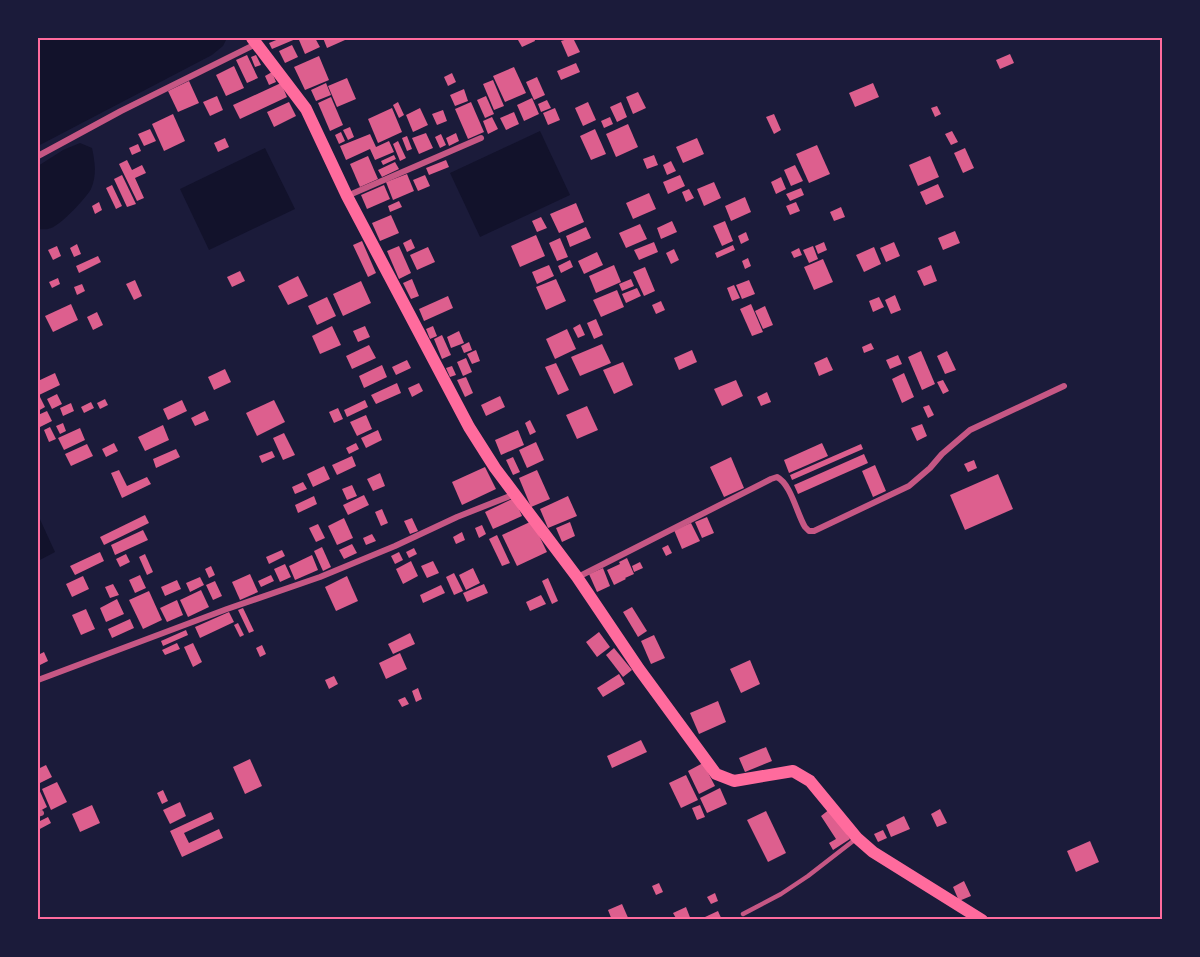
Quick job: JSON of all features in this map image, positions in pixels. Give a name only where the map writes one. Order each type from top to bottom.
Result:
[{"type":"main road","points":[[254,41],[306,109],[347,196],[469,427],[495,468],[577,577],[639,669],[716,774],[734,781],[793,771],[810,781],[857,838],[873,852],[982,920]]},
{"type":"street","points":[[38,156],[254,41]]},
{"type":"street","points":[[347,196],[481,138]]},
{"type":"street","points":[[577,577],[777,477],[786,486],[805,527],[809,531],[814,531],[909,486],[970,430],[1064,386]]},
{"type":"street","points":[[38,680],[227,609],[320,577],[515,494]]},
{"type":"lane","points":[[743,914],[781,894],[808,876],[857,838]]},
{"type":"shaded area","points":[[38,38],[227,38],[223,46],[212,55],[38,146]]},
{"type":"shaded area","points":[[540,131],[570,195],[480,237],[450,173]]},
{"type":"shaded area","points":[[80,143],[92,148],[95,169],[91,189],[79,205],[61,222],[49,229],[38,229],[38,166],[63,150]]},
{"type":"shaded area","points":[[265,148],[295,209],[209,250],[180,189]]},
{"type":"shaded area","points":[[38,515],[55,552],[38,561]]},
{"type":"building","points":[[281,38],[298,38],[272,49],[269,43]]},
{"type":"building","points":[[315,38],[320,47],[305,54],[299,40]]},
{"type":"building","points":[[323,38],[344,38],[345,40],[327,48]]},
{"type":"building","points":[[534,38],[535,41],[522,47],[518,40]]},
{"type":"building","points":[[571,38],[580,52],[568,57],[561,41]]},
{"type":"building","points":[[292,45],[298,57],[285,63],[279,51]]},
{"type":"building","points":[[1010,54],[1014,63],[1000,69],[996,60]]},
{"type":"building","points":[[247,55],[258,78],[247,83],[236,60]]},
{"type":"building","points":[[256,55],[261,65],[255,67],[251,57]]},
{"type":"building","points":[[319,56],[329,80],[305,90],[294,67]]},
{"type":"building","points":[[576,63],[580,72],[561,80],[557,71]]},
{"type":"building","points":[[234,66],[244,88],[226,96],[216,75]]},
{"type":"building","points":[[514,67],[526,93],[505,102],[493,76]]},
{"type":"building","points":[[272,72],[276,82],[269,85],[265,76]]},
{"type":"building","points":[[452,73],[456,82],[448,86],[444,77]]},
{"type":"building","points":[[537,77],[545,95],[534,100],[526,82]]},
{"type":"building","points":[[347,78],[356,99],[337,107],[328,86]]},
{"type":"building","points":[[493,80],[504,106],[494,110],[483,84]]},
{"type":"building","points":[[189,81],[199,103],[178,112],[168,91]]},
{"type":"building","points":[[281,83],[287,97],[240,119],[233,105]]},
{"type":"building","points":[[326,83],[331,95],[316,101],[311,90]]},
{"type":"building","points":[[873,83],[879,97],[855,107],[849,93]]},
{"type":"building","points":[[464,89],[468,101],[455,106],[450,95]]},
{"type":"building","points":[[638,92],[646,108],[633,114],[626,97]]},
{"type":"building","points":[[217,96],[223,110],[210,116],[203,102]]},
{"type":"building","points":[[486,96],[494,114],[485,118],[477,100]]},
{"type":"building","points":[[331,97],[343,125],[330,131],[318,103]]},
{"type":"building","points":[[532,98],[539,114],[524,121],[517,105]]},
{"type":"building","points":[[547,100],[551,108],[541,112],[538,104]]},
{"type":"building","points":[[289,102],[296,116],[274,127],[267,112]]},
{"type":"building","points":[[398,102],[404,115],[399,118],[393,105]]},
{"type":"building","points":[[471,102],[484,132],[468,139],[455,109]]},
{"type":"building","points":[[588,102],[596,120],[583,126],[575,108]]},
{"type":"building","points":[[621,102],[627,117],[617,122],[610,107]]},
{"type":"building","points":[[937,106],[941,114],[935,117],[931,108]]},
{"type":"building","points":[[392,108],[402,132],[378,143],[368,119]]},
{"type":"building","points":[[420,108],[428,125],[413,132],[406,115]]},
{"type":"building","points":[[555,108],[560,120],[548,125],[543,113]]},
{"type":"building","points":[[443,110],[447,121],[437,125],[432,114]]},
{"type":"building","points":[[514,112],[519,124],[506,130],[500,118]]},
{"type":"building","points":[[173,114],[185,141],[164,151],[152,124]]},
{"type":"building","points":[[774,114],[781,130],[774,134],[766,117]]},
{"type":"building","points":[[492,117],[498,129],[488,134],[483,121]]},
{"type":"building","points":[[610,117],[613,124],[604,128],[601,121]]},
{"type":"building","points":[[628,124],[638,147],[616,157],[606,134]]},
{"type":"building","points":[[350,127],[354,137],[348,140],[343,130]]},
{"type":"building","points":[[150,129],[156,141],[144,146],[138,134]]},
{"type":"building","points":[[595,129],[606,154],[591,160],[580,136]]},
{"type":"building","points":[[952,131],[958,142],[951,145],[945,134]]},
{"type":"building","points":[[341,132],[345,141],[339,144],[335,135]]},
{"type":"building","points":[[426,133],[433,148],[419,154],[412,138]]},
{"type":"building","points":[[456,133],[459,141],[449,146],[446,138]]},
{"type":"building","points":[[370,134],[376,147],[389,141],[394,152],[375,160],[370,149],[346,160],[340,146]]},
{"type":"building","points":[[441,134],[446,145],[440,148],[435,137]]},
{"type":"building","points":[[407,136],[412,149],[407,151],[402,138]]},
{"type":"building","points":[[225,138],[229,147],[218,152],[214,143]]},
{"type":"building","points":[[697,138],[704,154],[683,163],[676,147]]},
{"type":"building","points":[[398,141],[406,158],[400,161],[393,144]]},
{"type":"building","points":[[138,144],[141,151],[132,155],[129,148]]},
{"type":"building","points":[[817,145],[830,174],[809,183],[796,154]]},
{"type":"building","points":[[965,148],[974,168],[963,173],[954,153]]},
{"type":"building","points":[[394,155],[396,159],[383,165],[381,161]]},
{"type":"building","points":[[654,155],[658,165],[647,169],[643,159]]},
{"type":"building","points":[[368,156],[378,179],[360,187],[350,164]]},
{"type":"building","points":[[930,156],[939,177],[918,186],[909,165]]},
{"type":"building","points":[[127,160],[132,170],[142,165],[146,173],[135,178],[144,198],[137,201],[119,164]]},
{"type":"building","points":[[446,160],[449,167],[429,175],[426,168]]},
{"type":"building","points":[[671,161],[676,171],[667,175],[663,165]]},
{"type":"building","points":[[395,162],[399,169],[382,177],[378,170]]},
{"type":"building","points":[[795,165],[803,181],[791,186],[784,170]]},
{"type":"building","points":[[407,174],[414,191],[393,200],[386,182]]},
{"type":"building","points":[[122,175],[136,204],[127,207],[114,179]]},
{"type":"building","points":[[425,175],[430,186],[418,191],[413,180]]},
{"type":"building","points":[[680,175],[685,186],[668,194],[663,182]]},
{"type":"building","points":[[781,177],[786,189],[776,194],[771,182]]},
{"type":"building","points":[[714,182],[721,198],[704,206],[697,189]]},
{"type":"building","points":[[938,184],[944,197],[926,205],[920,192]]},
{"type":"building","points":[[112,185],[122,206],[116,209],[106,188]]},
{"type":"building","points":[[384,185],[390,199],[367,209],[361,195]]},
{"type":"building","points":[[801,188],[804,195],[790,201],[786,194]]},
{"type":"building","points":[[689,189],[694,198],[686,202],[682,192]]},
{"type":"building","points":[[649,193],[656,209],[633,219],[626,203]]},
{"type":"building","points":[[745,197],[751,212],[731,221],[725,206]]},
{"type":"building","points":[[399,201],[402,207],[390,212],[388,206]]},
{"type":"building","points":[[99,202],[102,210],[95,214],[92,206]]},
{"type":"building","points":[[796,202],[800,211],[790,215],[786,206]]},
{"type":"building","points":[[576,203],[584,222],[559,233],[550,214]]},
{"type":"building","points":[[841,207],[845,217],[834,221],[830,212]]},
{"type":"building","points":[[391,215],[399,233],[380,241],[372,223]]},
{"type":"building","points":[[541,217],[547,228],[537,232],[532,221]]},
{"type":"building","points":[[672,221],[677,232],[661,239],[657,228]]},
{"type":"building","points":[[725,221],[733,241],[722,246],[713,226]]},
{"type":"building","points":[[640,224],[647,239],[626,248],[619,233]]},
{"type":"building","points":[[586,227],[591,238],[570,247],[566,236]]},
{"type":"building","points":[[955,231],[960,243],[943,250],[938,238]]},
{"type":"building","points":[[746,232],[749,240],[741,244],[738,236]]},
{"type":"building","points":[[536,235],[545,256],[520,267],[511,246]]},
{"type":"building","points":[[560,238],[568,257],[557,261],[549,243]]},
{"type":"building","points":[[411,239],[415,248],[407,252],[403,243]]},
{"type":"building","points":[[362,241],[376,273],[368,277],[353,245]]},
{"type":"building","points":[[654,242],[658,252],[639,260],[634,250]]},
{"type":"building","points":[[824,242],[827,250],[818,254],[815,246]]},
{"type":"building","points":[[894,242],[900,256],[886,262],[880,248]]},
{"type":"building","points":[[77,244],[81,254],[74,257],[70,248]]},
{"type":"building","points":[[733,245],[735,250],[717,258],[715,253]]},
{"type":"building","points":[[57,246],[61,256],[53,260],[48,250]]},
{"type":"building","points":[[399,246],[411,273],[399,279],[387,251]]},
{"type":"building","points":[[813,246],[818,259],[809,263],[803,250]]},
{"type":"building","points":[[428,247],[435,262],[417,270],[410,255]]},
{"type":"building","points":[[874,247],[881,264],[864,272],[856,255]]},
{"type":"building","points":[[799,248],[802,255],[794,258],[791,252]]},
{"type":"building","points":[[674,249],[679,260],[671,264],[666,253]]},
{"type":"building","points":[[597,252],[603,265],[584,274],[578,261]]},
{"type":"building","points":[[98,256],[101,262],[79,273],[76,266]]},
{"type":"building","points":[[748,258],[751,266],[745,269],[742,261]]},
{"type":"building","points":[[823,259],[833,282],[814,290],[804,267]]},
{"type":"building","points":[[570,260],[573,267],[561,273],[558,266]]},
{"type":"building","points":[[549,265],[554,276],[537,284],[532,272]]},
{"type":"building","points":[[614,265],[621,282],[596,293],[589,276]]},
{"type":"building","points":[[931,265],[937,281],[924,286],[917,271]]},
{"type":"building","points":[[645,267],[655,291],[644,296],[633,272]]},
{"type":"building","points":[[240,271],[245,281],[232,287],[227,277]]},
{"type":"building","points":[[298,276],[308,296],[288,305],[278,286]]},
{"type":"building","points":[[58,278],[60,284],[52,288],[49,282]]},
{"type":"building","points":[[412,279],[419,296],[411,299],[403,283]]},
{"type":"building","points":[[556,279],[566,301],[546,310],[536,287]]},
{"type":"building","points":[[631,279],[634,286],[622,291],[619,284]]},
{"type":"building","points":[[135,280],[142,296],[134,300],[126,284]]},
{"type":"building","points":[[749,280],[755,294],[742,299],[736,285]]},
{"type":"building","points":[[361,281],[371,303],[343,316],[333,294]]},
{"type":"building","points":[[82,284],[85,291],[77,295],[74,287]]},
{"type":"building","points":[[734,285],[740,298],[732,301],[727,288]]},
{"type":"building","points":[[637,288],[641,296],[626,303],[622,294]]},
{"type":"building","points":[[617,290],[624,307],[601,317],[593,300]]},
{"type":"building","points":[[895,295],[901,310],[891,314],[885,300]]},
{"type":"building","points":[[448,296],[453,308],[424,321],[419,309]]},
{"type":"building","points":[[327,297],[336,316],[317,325],[308,306]]},
{"type":"building","points":[[879,297],[884,307],[873,312],[869,301]]},
{"type":"building","points":[[661,301],[665,310],[656,314],[652,305]]},
{"type":"building","points":[[71,304],[78,320],[53,332],[45,316]]},
{"type":"building","points":[[751,304],[763,332],[752,336],[740,309]]},
{"type":"building","points":[[765,306],[773,325],[763,329],[755,311]]},
{"type":"building","points":[[97,312],[103,325],[93,330],[87,317]]},
{"type":"building","points":[[596,319],[603,335],[594,339],[587,323]]},
{"type":"building","points":[[580,324],[585,335],[578,338],[573,328]]},
{"type":"building","points":[[332,326],[341,345],[320,354],[312,336]]},
{"type":"building","points":[[365,326],[370,337],[358,342],[353,331]]},
{"type":"building","points":[[433,326],[437,336],[430,339],[426,329]]},
{"type":"building","points":[[567,329],[576,349],[555,359],[546,339]]},
{"type":"building","points":[[459,331],[464,343],[451,348],[447,337]]},
{"type":"building","points":[[442,335],[451,355],[442,359],[434,339]]},
{"type":"building","points":[[469,342],[472,350],[464,353],[461,346]]},
{"type":"building","points":[[871,343],[874,349],[864,353],[862,347]]},
{"type":"building","points":[[602,344],[611,363],[580,376],[571,357]]},
{"type":"building","points":[[369,345],[376,358],[352,369],[346,356]]},
{"type":"building","points":[[476,350],[480,361],[472,364],[467,354]]},
{"type":"building","points":[[692,350],[697,362],[679,370],[674,358]]},
{"type":"building","points":[[921,351],[935,384],[922,390],[908,357]]},
{"type":"building","points":[[947,351],[956,370],[945,374],[937,356]]},
{"type":"building","points":[[898,355],[902,364],[890,369],[886,360]]},
{"type":"building","points":[[827,357],[833,370],[819,376],[814,363]]},
{"type":"building","points":[[466,358],[472,372],[463,376],[457,362]]},
{"type":"building","points":[[407,360],[411,368],[396,375],[392,367]]},
{"type":"building","points":[[623,362],[633,385],[614,394],[603,370]]},
{"type":"building","points":[[556,363],[569,390],[558,395],[545,367]]},
{"type":"building","points":[[382,365],[387,377],[364,388],[359,376]]},
{"type":"building","points":[[452,366],[456,375],[450,377],[446,368]]},
{"type":"building","points":[[225,369],[231,382],[214,390],[208,377]]},
{"type":"building","points":[[55,373],[60,385],[39,395],[38,381]]},
{"type":"building","points":[[904,373],[914,397],[902,403],[892,379]]},
{"type":"building","points":[[466,377],[473,393],[465,397],[457,380]]},
{"type":"building","points":[[736,380],[743,396],[722,406],[714,389]]},
{"type":"building","points":[[943,380],[949,391],[943,394],[937,382]]},
{"type":"building","points":[[397,383],[401,393],[376,404],[371,395]]},
{"type":"building","points":[[419,383],[423,391],[412,397],[408,388]]},
{"type":"building","points":[[767,392],[771,402],[761,406],[757,397]]},
{"type":"building","points":[[57,394],[62,404],[52,409],[47,399]]},
{"type":"building","points":[[500,396],[505,407],[486,416],[481,405]]},
{"type":"building","points":[[40,397],[45,407],[38,411],[38,398]]},
{"type":"building","points":[[105,399],[108,405],[100,409],[97,403]]},
{"type":"building","points":[[182,400],[187,411],[168,420],[163,409]]},
{"type":"building","points":[[274,400],[285,422],[257,436],[246,413]]},
{"type":"building","points":[[365,400],[368,407],[347,417],[344,410]]},
{"type":"building","points":[[91,402],[94,408],[84,413],[81,407]]},
{"type":"building","points":[[71,403],[74,411],[63,416],[60,408]]},
{"type":"building","points":[[929,405],[934,415],[928,418],[923,407]]},
{"type":"building","points":[[587,406],[598,430],[577,439],[566,415]]},
{"type":"building","points":[[338,408],[343,419],[334,423],[329,412]]},
{"type":"building","points":[[47,411],[52,421],[38,428],[38,415]]},
{"type":"building","points":[[205,411],[209,420],[195,426],[191,418]]},
{"type":"building","points":[[366,415],[372,429],[357,436],[350,422]]},
{"type":"building","points":[[530,420],[536,432],[530,435],[525,423]]},
{"type":"building","points":[[63,423],[66,431],[60,434],[56,426]]},
{"type":"building","points":[[922,424],[927,436],[917,441],[911,428]]},
{"type":"building","points":[[163,425],[169,440],[145,451],[138,437]]},
{"type":"building","points":[[50,427],[56,439],[49,442],[44,430]]},
{"type":"building","points":[[80,428],[85,440],[64,450],[58,438]]},
{"type":"building","points":[[378,430],[382,440],[366,448],[361,438]]},
{"type":"building","points":[[518,430],[524,445],[501,455],[495,440]]},
{"type":"building","points":[[284,433],[295,455],[283,460],[273,438]]},
{"type":"building","points":[[536,442],[544,460],[527,468],[519,450]]},
{"type":"building","points":[[114,443],[118,451],[106,457],[102,449]]},
{"type":"building","points":[[356,443],[359,449],[349,454],[346,448]]},
{"type":"building","points":[[822,443],[828,456],[789,473],[784,460]]},
{"type":"building","points":[[87,444],[93,456],[71,466],[65,454]]},
{"type":"building","points":[[861,444],[863,449],[792,480],[790,475]]},
{"type":"building","points":[[176,449],[180,457],[156,468],[153,459]]},
{"type":"building","points":[[272,451],[275,457],[262,463],[259,456]]},
{"type":"building","points":[[864,454],[868,463],[798,494],[794,485]]},
{"type":"building","points":[[352,456],[356,466],[337,475],[332,465]]},
{"type":"building","points":[[513,457],[520,472],[513,475],[506,460]]},
{"type":"building","points":[[731,457],[744,488],[724,497],[710,467]]},
{"type":"building","points":[[974,460],[977,468],[968,472],[964,464]]},
{"type":"building","points":[[875,465],[886,491],[873,497],[862,471]]},
{"type":"building","points":[[324,466],[330,479],[313,487],[307,474]]},
{"type":"building","points":[[485,467],[496,489],[462,505],[452,482]]},
{"type":"building","points":[[119,470],[127,486],[147,477],[151,484],[122,498],[111,473]]},
{"type":"building","points":[[537,470],[550,499],[531,507],[519,478]]},
{"type":"building","points":[[380,473],[385,486],[373,491],[367,479]]},
{"type":"building","points":[[998,474],[1013,509],[965,530],[950,495]]},
{"type":"building","points":[[303,482],[307,489],[295,494],[292,487]]},
{"type":"building","points":[[352,485],[357,496],[347,500],[342,489]]},
{"type":"building","points":[[364,495],[369,505],[348,515],[343,505]]},
{"type":"building","points":[[314,496],[317,504],[298,513],[295,505]]},
{"type":"building","points":[[568,496],[577,516],[548,528],[540,509]]},
{"type":"building","points":[[514,498],[522,516],[493,529],[485,512]]},
{"type":"building","points":[[382,509],[388,523],[381,526],[375,512]]},
{"type":"building","points":[[145,515],[149,523],[104,545],[100,537]]},
{"type":"building","points":[[707,517],[714,533],[702,538],[695,522]]},
{"type":"building","points":[[344,518],[353,538],[337,545],[328,526]]},
{"type":"building","points":[[412,518],[418,531],[410,534],[404,521]]},
{"type":"building","points":[[532,521],[547,552],[517,566],[502,535]]},
{"type":"building","points":[[570,522],[575,536],[562,542],[556,528]]},
{"type":"building","points":[[691,523],[700,541],[682,549],[674,530]]},
{"type":"building","points":[[318,524],[325,538],[316,542],[309,528]]},
{"type":"building","points":[[482,525],[486,534],[479,538],[475,528]]},
{"type":"building","points":[[143,530],[148,540],[115,555],[111,545]]},
{"type":"building","points":[[462,532],[465,540],[456,544],[453,537]]},
{"type":"building","points":[[372,534],[376,541],[366,545],[363,538]]},
{"type":"building","points":[[497,535],[510,563],[502,566],[489,539]]},
{"type":"building","points":[[352,544],[357,553],[344,559],[339,550]]},
{"type":"building","points":[[668,545],[672,553],[666,556],[662,548]]},
{"type":"building","points":[[322,547],[331,567],[323,571],[314,551]]},
{"type":"building","points":[[414,548],[417,554],[409,558],[406,552]]},
{"type":"building","points":[[282,550],[285,556],[269,564],[266,557]]},
{"type":"building","points":[[100,552],[104,561],[75,575],[70,566]]},
{"type":"building","points":[[399,552],[403,560],[395,564],[391,556]]},
{"type":"building","points":[[126,554],[130,562],[120,567],[116,559]]},
{"type":"building","points":[[145,554],[153,572],[147,575],[139,557]]},
{"type":"building","points":[[312,555],[318,570],[295,580],[289,566]]},
{"type":"building","points":[[627,558],[634,574],[614,585],[607,570]]},
{"type":"building","points":[[411,561],[418,576],[403,584],[396,569]]},
{"type":"building","points":[[433,561],[439,573],[427,578],[421,566]]},
{"type":"building","points":[[640,562],[643,568],[634,572],[632,566]]},
{"type":"building","points":[[285,564],[291,577],[280,582],[274,569]]},
{"type":"building","points":[[211,566],[215,575],[209,578],[205,569]]},
{"type":"building","points":[[473,568],[480,583],[466,590],[459,575]]},
{"type":"building","points":[[603,568],[610,586],[597,592],[589,574]]},
{"type":"building","points":[[454,573],[463,591],[454,595],[446,577]]},
{"type":"building","points":[[250,574],[258,592],[240,600],[232,582]]},
{"type":"building","points":[[140,575],[146,588],[135,593],[129,580]]},
{"type":"building","points":[[271,575],[274,581],[261,587],[258,581]]},
{"type":"building","points":[[83,576],[89,589],[72,597],[66,584]]},
{"type":"building","points":[[347,576],[358,601],[336,611],[325,587]]},
{"type":"building","points":[[200,577],[204,585],[190,592],[186,583]]},
{"type":"building","points":[[548,578],[558,601],[552,604],[542,581]]},
{"type":"building","points":[[177,580],[181,589],[165,596],[161,587]]},
{"type":"building","points":[[215,581],[222,596],[213,600],[206,585]]},
{"type":"building","points":[[113,584],[119,595],[110,598],[105,587]]},
{"type":"building","points":[[484,584],[488,593],[467,602],[463,593]]},
{"type":"building","points":[[441,585],[445,593],[423,603],[420,595]]},
{"type":"building","points":[[201,590],[209,607],[188,617],[180,600]]},
{"type":"building","points":[[149,591],[162,620],[143,629],[129,600]]},
{"type":"building","points":[[541,595],[546,604],[530,611],[526,602]]},
{"type":"building","points":[[117,599],[124,614],[106,622],[100,608]]},
{"type":"building","points":[[177,600],[183,615],[167,622],[160,608]]},
{"type":"building","points":[[632,607],[647,631],[638,637],[623,612]]},
{"type":"building","points":[[243,608],[254,631],[249,633],[238,610]]},
{"type":"building","points":[[86,609],[95,629],[81,635],[72,615]]},
{"type":"building","points":[[229,612],[234,622],[200,638],[195,627]]},
{"type":"building","points":[[130,619],[134,628],[112,638],[108,629]]},
{"type":"building","points":[[238,623],[244,635],[240,637],[234,625]]},
{"type":"building","points":[[186,630],[188,635],[163,646],[161,641]]},
{"type":"building","points":[[599,632],[610,647],[597,657],[586,642]]},
{"type":"building","points":[[410,633],[415,644],[393,654],[388,644]]},
{"type":"building","points":[[654,635],[665,658],[651,664],[641,641]]},
{"type":"building","points":[[177,643],[180,649],[165,655],[162,650]]},
{"type":"building","points":[[193,643],[202,662],[193,667],[184,647]]},
{"type":"building","points":[[262,645],[266,654],[260,657],[256,648]]},
{"type":"building","points":[[614,648],[632,670],[623,677],[606,655]]},
{"type":"building","points":[[44,652],[48,661],[38,666],[38,655]]},
{"type":"building","points":[[400,653],[407,669],[386,679],[379,663]]},
{"type":"building","points":[[750,660],[760,684],[741,693],[730,669]]},
{"type":"building","points":[[619,674],[625,684],[603,697],[597,688]]},
{"type":"building","points":[[334,676],[338,684],[329,689],[325,680]]},
{"type":"building","points":[[418,688],[422,699],[416,702],[412,691]]},
{"type":"building","points":[[405,697],[409,704],[402,707],[398,700]]},
{"type":"building","points":[[718,701],[726,722],[699,734],[690,713]]},
{"type":"building","points":[[641,740],[647,752],[612,768],[607,756]]},
{"type":"building","points":[[766,747],[772,761],[745,772],[739,758]]},
{"type":"building","points":[[250,759],[262,786],[245,794],[233,767]]},
{"type":"building","points":[[703,763],[715,786],[699,794],[688,771]]},
{"type":"building","points":[[46,765],[52,777],[38,784],[38,769]]},
{"type":"building","points":[[686,775],[698,800],[681,808],[669,783]]},
{"type":"building","points":[[57,782],[67,802],[51,810],[42,789]]},
{"type":"building","points":[[38,787],[47,807],[38,812]]},
{"type":"building","points":[[720,788],[727,804],[707,813],[700,798]]},
{"type":"building","points":[[163,790],[168,801],[162,804],[157,793]]},
{"type":"building","points":[[180,802],[186,816],[170,824],[163,810]]},
{"type":"building","points":[[92,805],[100,823],[80,832],[72,814]]},
{"type":"building","points":[[700,805],[705,817],[697,820],[692,808]]},
{"type":"building","points":[[830,809],[850,839],[833,850],[829,843],[836,839],[821,816]]},
{"type":"building","points":[[940,809],[947,823],[937,827],[931,814]]},
{"type":"building","points":[[766,811],[786,853],[768,862],[747,820]]},
{"type":"building","points":[[211,812],[214,819],[184,833],[189,843],[219,829],[223,838],[182,857],[170,831]]},
{"type":"building","points":[[904,816],[910,829],[891,837],[886,825]]},
{"type":"building","points":[[48,817],[51,823],[38,830],[38,822]]},
{"type":"building","points":[[883,830],[887,838],[878,842],[874,834]]},
{"type":"building","points":[[1090,841],[1099,862],[1076,872],[1067,851]]},
{"type":"building","points":[[964,881],[971,896],[959,901],[953,887]]},
{"type":"building","points":[[659,883],[663,892],[656,895],[652,886]]},
{"type":"building","points":[[715,893],[718,901],[711,904],[707,897]]},
{"type":"building","points":[[622,904],[629,920],[612,920],[608,910]]},
{"type":"building","points":[[686,907],[691,920],[677,920],[673,913]]},
{"type":"building","points":[[718,911],[722,920],[706,920],[705,917]]}]
